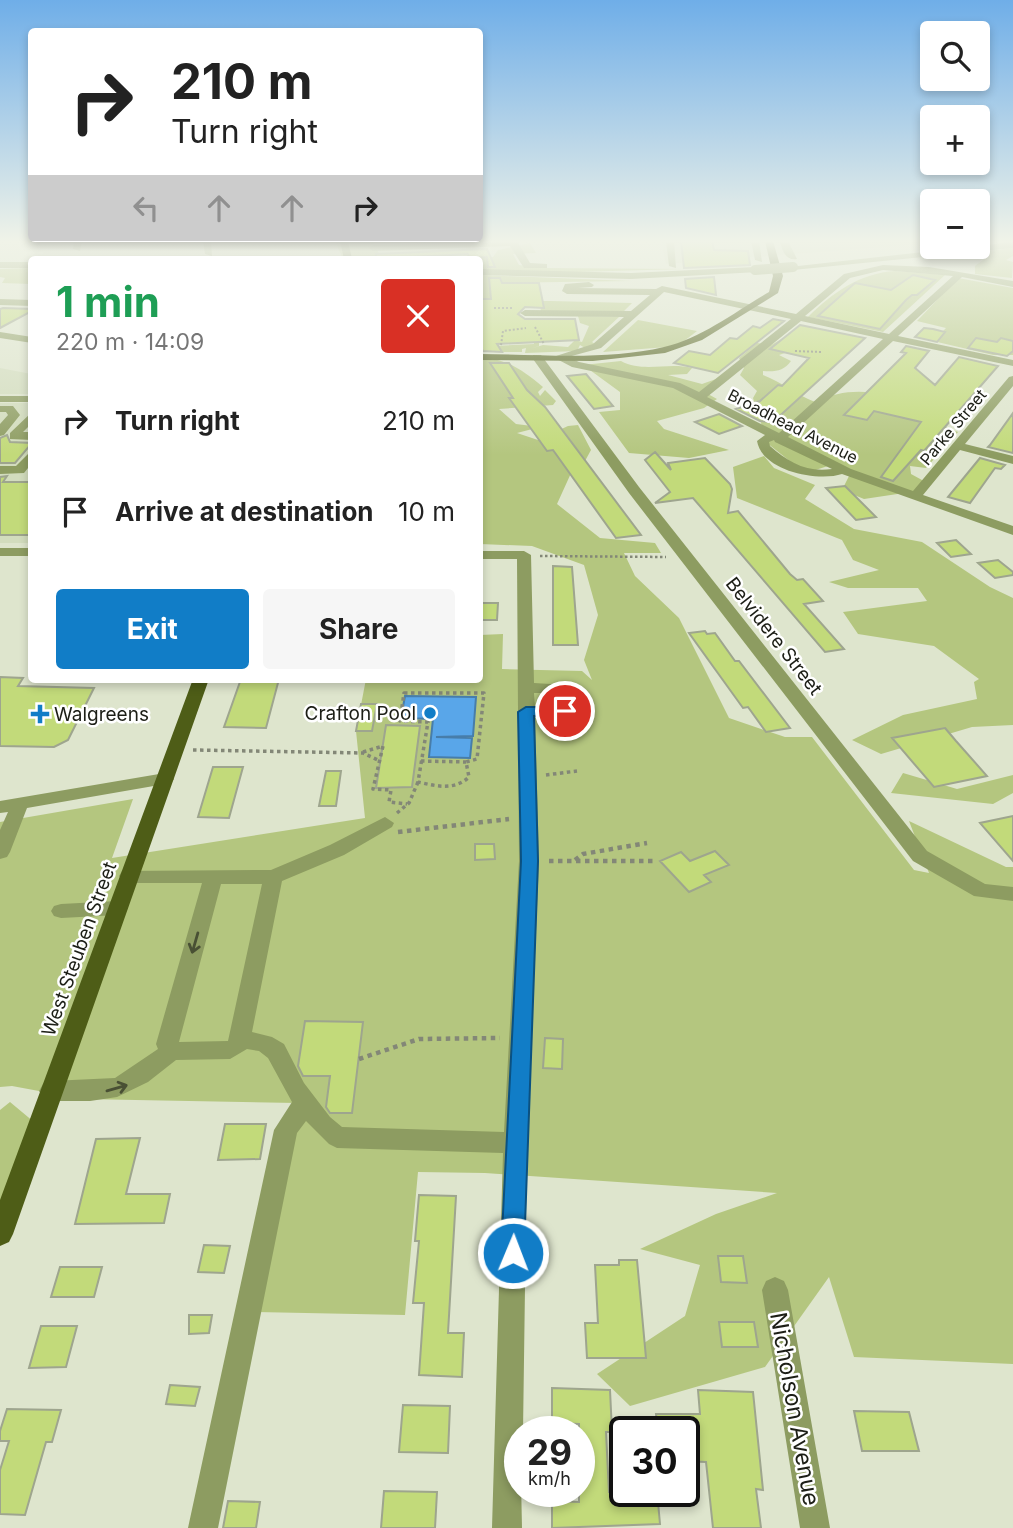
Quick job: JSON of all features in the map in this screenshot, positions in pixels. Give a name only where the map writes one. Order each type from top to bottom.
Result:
[{"type":"main road","points":[[483,357],[628,356],[665,350],[698,338],[744,312]]},
{"type":"main road","name":"West Steuben Street","points":[[0,1234],[200,683]]},
{"type":"street","points":[[526,312],[531,328]]},
{"type":"street","points":[[596,312],[633,314]]},
{"type":"street","points":[[769,312],[1013,363]]},
{"type":"street","points":[[701,396],[786,330],[802,312]]},
{"type":"street","points":[[843,470],[823,475],[799,471],[764,447],[763,441],[776,437],[916,312]]},
{"type":"street","points":[[558,357],[597,346],[633,314]]},
{"type":"street","points":[[0,335],[28,339]]},
{"type":"street","name":"Belvidere Street","points":[[537,357],[634,490],[920,856],[981,891],[1013,894]]},
{"type":"street","name":"Broadhead Avenue","points":[[558,357],[576,365],[676,385],[843,470],[1013,531]]},
{"type":"street","name":"Parke Street","points":[[916,495],[1013,379]]},
{"type":"street","points":[[0,399],[28,399]]},
{"type":"street","points":[[0,432],[28,402]]},
{"type":"street","points":[[0,409],[9,408],[14,415]]},
{"type":"street","points":[[28,420],[15,436],[28,436]]},
{"type":"street","points":[[957,446],[1013,460]]},
{"type":"street","points":[[0,470],[20,470],[28,459]]},
{"type":"street","points":[[0,552],[28,552]]},
{"type":"street","points":[[483,555],[524,555],[529,861],[515,1143],[507,1528]]},
{"type":"street","points":[[526,688],[561,688],[565,711],[526,712]]},
{"type":"street","points":[[0,807],[165,779]]},
{"type":"street","points":[[0,852],[20,804]]},
{"type":"street","points":[[130,876],[273,877],[385,823]]},
{"type":"street","points":[[171,1051],[167,1044],[213,877]]},
{"type":"street","points":[[51,1091],[100,1092],[128,1085],[171,1051],[230,1050],[238,1046],[273,877]]},
{"type":"street","points":[[61,911],[118,908]]},
{"type":"street","points":[[240,1039],[264,1043],[276,1051],[305,1102],[321,1124],[337,1137],[515,1143]]},
{"type":"street","points":[[203,1528],[286,1130],[305,1102]]},
{"type":"street","name":"Nicholson Avenue","points":[[775,1290],[815,1528]]},
{"type":"path","points":[[504,331],[531,328],[541,344],[552,344]]},
{"type":"path","points":[[795,351],[821,352]]},
{"type":"path","points":[[524,555],[657,557]]},
{"type":"path","points":[[385,823],[407,804],[418,782],[421,761],[428,722],[400,721],[404,693],[484,693],[477,759],[466,762],[421,761]]},
{"type":"path","points":[[193,750],[363,753],[383,746],[373,789],[391,790],[389,802],[407,804]]},
{"type":"path","points":[[363,753],[378,760]]},
{"type":"path","points":[[418,782],[440,788],[464,783],[469,777],[466,762]]},
{"type":"path","points":[[527,777],[577,771]]},
{"type":"path","points":[[362,835],[527,817]]},
{"type":"path","points":[[573,862],[583,854],[648,843]]},
{"type":"path","points":[[529,861],[656,862]]},
{"type":"path","points":[[359,1059],[419,1039],[520,1038]]},
{"type":"shaded area","points":[[0,368],[28,373],[28,394],[0,394]]},
{"type":"shaded area","points":[[0,403],[28,403],[28,543],[0,543]]},
{"type":"green space","points":[[813,312],[904,312],[883,332],[808,317]]},
{"type":"green space","points":[[925,312],[1013,312],[1013,355],[993,355],[933,341],[946,328],[917,321]]},
{"type":"green space","points":[[578,316],[619,317],[592,342],[595,344],[585,348],[580,345],[577,351],[525,353],[526,348],[522,349],[522,352],[491,352],[493,346],[534,344],[534,341],[539,341],[539,346],[529,349],[543,345],[568,347],[575,340],[582,342],[589,326],[580,323]]},
{"type":"green space","points":[[638,320],[697,331],[679,345],[603,352]]},
{"type":"green space","points":[[787,336],[791,351],[779,355],[791,361],[779,370],[763,371],[763,375],[802,396],[815,402],[833,395],[867,392],[901,399],[951,421],[924,418],[958,432],[926,468],[910,466],[911,474],[922,480],[924,490],[864,499],[842,490],[849,476],[828,466],[809,472],[796,466],[767,443],[771,432],[762,426],[753,398],[757,391],[740,375],[744,368],[739,358],[757,343],[771,345]]},
{"type":"green space","points":[[483,358],[514,366],[543,387],[538,392],[540,396],[545,390],[556,401],[553,405],[499,409],[516,424],[540,427],[517,433],[538,440],[568,426],[578,425],[591,450],[585,461],[572,471],[557,504],[600,538],[655,543],[661,553],[624,553],[635,576],[679,618],[729,718],[785,737],[812,737],[914,870],[929,873],[909,821],[1006,867],[1013,867],[1013,1364],[854,1357],[829,1277],[765,1367],[630,1406],[597,1374],[685,1316],[700,1265],[640,1249],[716,1214],[777,1193],[485,1173],[418,1172],[405,1315],[256,1312],[297,1103],[82,1099],[12,1086],[0,1087],[0,822],[133,799],[112,858],[365,818],[356,731],[365,683],[483,683],[483,635],[503,634],[502,669],[582,671],[592,680],[584,660],[598,615],[584,565],[532,546],[483,544]]},
{"type":"green space","points":[[621,361],[647,367],[692,368],[687,374],[668,375],[702,384],[719,378],[708,394],[717,399],[704,408],[657,421],[664,429],[729,450],[689,458],[629,453],[599,412],[620,410],[620,392],[583,365]]},
{"type":"green space","points":[[764,456],[774,468],[815,485],[805,499],[854,529],[922,542],[990,587],[1013,598],[1013,725],[972,727],[881,754],[852,740],[903,715],[977,699],[974,682],[979,679],[934,646],[858,634],[843,612],[927,601],[918,588],[848,588],[829,582],[879,570],[853,560],[842,540],[737,498],[733,467]]},
{"type":"green space","points":[[903,773],[957,789],[1013,775],[1013,793],[993,804],[891,793]]},
{"type":"green space","points":[[10,1102],[34,1122],[0,1209],[0,1110]]},
{"type":"water","points":[[405,696],[476,697],[473,736],[436,737],[472,738],[470,758],[429,757],[433,719],[401,718]]},
{"type":"building","points":[[0,312],[28,312],[28,313],[0,328]]},
{"type":"building","points":[[483,312],[520,312],[518,314],[525,319],[575,319],[579,340],[497,344],[502,352],[483,351]]},
{"type":"building","points":[[822,312],[895,312],[880,329],[818,316]]},
{"type":"building","points":[[773,319],[784,321],[718,373],[674,363],[689,351],[710,355],[730,338],[737,339],[753,326],[760,328]]},
{"type":"building","points":[[800,325],[865,338],[773,422],[760,421],[736,409],[760,401],[778,385],[782,386],[809,358],[770,349]]},
{"type":"building","points":[[924,328],[945,332],[937,342],[915,337]]},
{"type":"building","points":[[976,338],[997,342],[1001,338],[1013,341],[1013,351],[1007,356],[968,348]]},
{"type":"building","points":[[906,346],[929,351],[915,368],[935,385],[959,357],[998,366],[924,451],[921,450],[893,481],[881,477],[921,422],[874,411],[867,420],[844,415],[906,353],[901,352]]},
{"type":"building","points":[[490,363],[509,363],[527,390],[545,407],[641,535],[616,538],[553,450],[547,451],[509,398],[513,398]]},
{"type":"building","points":[[586,374],[613,406],[594,409],[567,376]]},
{"type":"building","points":[[1013,413],[1013,453],[988,447],[990,445]]},
{"type":"building","points":[[719,414],[742,426],[719,434],[695,422]]},
{"type":"building","points":[[7,435],[10,442],[28,443],[28,448],[15,463],[0,463],[0,438]]},
{"type":"building","points":[[655,452],[671,470],[668,463],[705,458],[730,484],[732,489],[728,513],[738,511],[790,574],[797,580],[803,579],[823,601],[804,604],[844,649],[825,652],[693,498],[655,503],[670,492],[645,460]]},
{"type":"building","points":[[980,458],[1005,465],[1001,469],[995,468],[970,503],[948,497]]},
{"type":"building","points":[[7,476],[3,482],[28,482],[28,535],[0,535],[0,477]]},
{"type":"building","points":[[845,486],[876,517],[856,520],[826,488]]},
{"type":"building","points":[[956,540],[971,554],[951,557],[937,543]]},
{"type":"building","points":[[998,560],[1013,572],[1013,575],[995,578],[978,563]]},
{"type":"building","points":[[553,566],[572,567],[578,645],[553,645]]},
{"type":"building","points":[[483,603],[498,603],[497,620],[483,620]]},
{"type":"building","points":[[705,631],[707,634],[715,633],[790,728],[766,732],[748,707],[743,708],[689,633]]},
{"type":"building","name":"Walgreens","points":[[0,677],[23,678],[18,686],[94,688],[68,740],[54,747],[0,746]]},
{"type":"building","points":[[240,683],[278,683],[266,728],[224,727]]},
{"type":"building","points":[[361,704],[377,704],[372,731],[356,731]]},
{"type":"building","points":[[386,725],[420,726],[412,787],[376,788]]},
{"type":"building","points":[[945,728],[987,776],[934,787],[892,738]]},
{"type":"building","points":[[213,767],[243,767],[229,818],[198,817]]},
{"type":"building","points":[[326,771],[341,771],[336,806],[319,806]]},
{"type":"building","points":[[1013,816],[1013,861],[980,823]]},
{"type":"building","points":[[475,844],[494,844],[495,859],[475,860]]},
{"type":"building","points":[[715,851],[729,865],[704,875],[711,882],[689,892],[660,861],[681,852],[690,861]]},
{"type":"building","points":[[305,1021],[363,1022],[352,1113],[330,1113],[326,1107],[330,1076],[303,1076],[298,1066]]},
{"type":"building","points":[[545,1038],[563,1039],[562,1069],[543,1068]]},
{"type":"building","points":[[225,1124],[266,1124],[260,1159],[218,1160]]},
{"type":"building","points":[[140,1138],[126,1194],[170,1194],[164,1223],[75,1224],[96,1139]]},
{"type":"building","points":[[419,1195],[456,1196],[448,1333],[464,1333],[462,1377],[419,1375],[424,1303],[413,1303],[419,1241],[415,1241]]},
{"type":"building","points":[[204,1245],[230,1246],[224,1273],[198,1272]]},
{"type":"building","points":[[718,1256],[743,1256],[747,1283],[721,1282]]},
{"type":"building","points":[[619,1260],[637,1260],[646,1358],[587,1358],[585,1323],[598,1323],[595,1265],[619,1265]]},
{"type":"building","points":[[60,1267],[102,1267],[94,1297],[51,1297]]},
{"type":"building","points":[[189,1315],[212,1315],[209,1333],[189,1334]]},
{"type":"building","points":[[719,1322],[754,1322],[758,1347],[722,1347]]},
{"type":"building","points":[[41,1326],[77,1326],[66,1367],[29,1368]]},
{"type":"building","points":[[170,1385],[200,1387],[195,1406],[166,1404]]},
{"type":"building","points":[[552,1388],[610,1390],[611,1416],[609,1416],[609,1432],[606,1432],[609,1507],[658,1507],[660,1524],[552,1528],[552,1507],[595,1507],[595,1416],[552,1416]]},
{"type":"building","points":[[698,1390],[753,1392],[763,1490],[756,1489],[761,1528],[713,1528],[706,1462],[700,1462],[700,1416],[656,1414],[700,1414]]},
{"type":"building","points":[[403,1405],[450,1406],[448,1453],[399,1452]]},
{"type":"building","points":[[7,1409],[61,1410],[52,1442],[46,1442],[25,1515],[0,1514],[0,1470],[9,1441],[0,1441],[0,1431]]},
{"type":"building","points":[[854,1411],[909,1412],[919,1451],[862,1451]]},
{"type":"building","points":[[384,1491],[437,1492],[435,1528],[381,1528]]},
{"type":"building","points":[[228,1501],[260,1502],[256,1528],[223,1528]]},
{"type":"place","name":"Crafton Pool","points":[[430,713]]},
{"type":"place","name":"Walgreens","points":[[40,714]]},
{"type":"route","points":[[513,1253],[515,1143],[529,861],[526,712],[565,711]]}]
